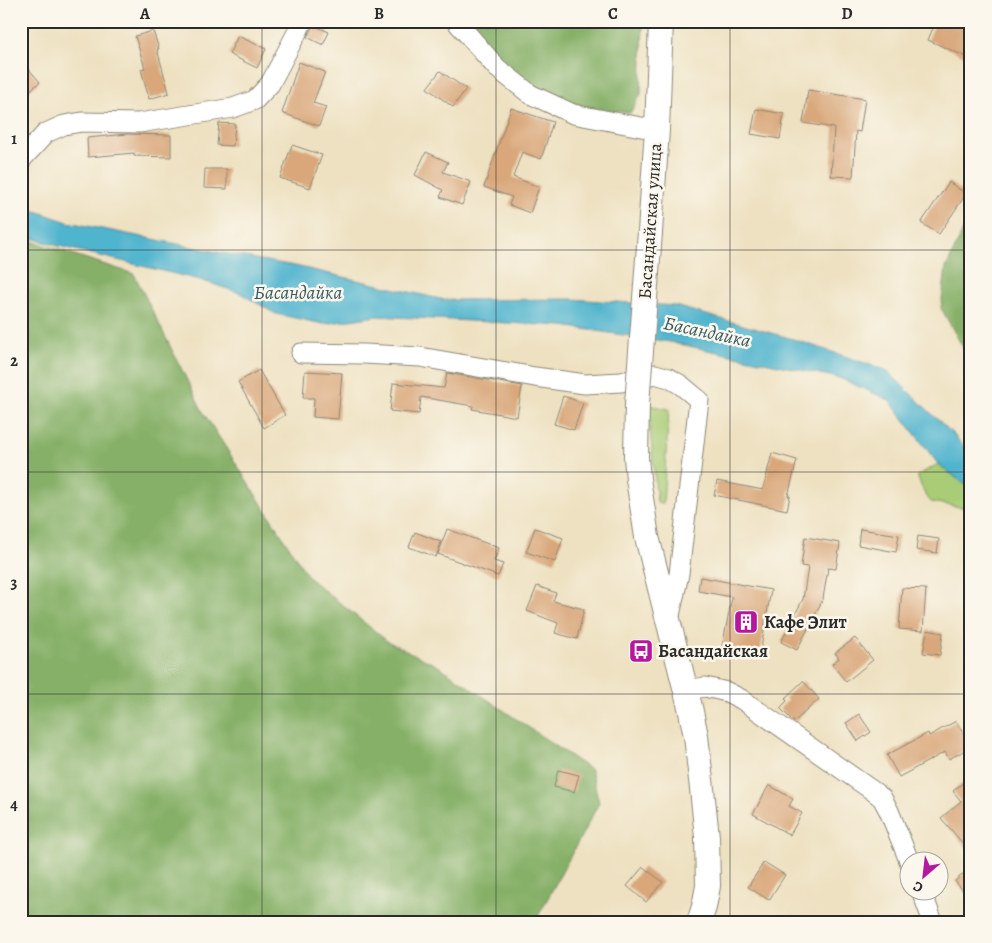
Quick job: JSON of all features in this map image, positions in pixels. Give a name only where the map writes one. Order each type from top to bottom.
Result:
[{"type":"street","points":[[21,160],[46,133],[64,125],[82,122],[139,123],[233,108],[255,100],[270,84],[303,21]]},
{"type":"street","points":[[456,21],[497,68],[530,94],[573,114],[657,130]]},
{"type":"street","name":"Басандайская улица","points":[[661,21],[657,130],[637,404],[636,457],[647,537],[696,736],[707,837],[708,886],[704,907],[698,922]]},
{"type":"street","points":[[301,353],[420,357],[585,384],[621,382],[655,374],[669,378],[681,385],[699,400],[679,574],[668,621]]},
{"type":"street","points":[[686,690],[706,687],[727,692],[741,699],[873,791],[882,798],[889,811],[905,850]]},
{"type":"street","points":[[924,900],[933,922]]},
{"type":"green space","points":[[464,21],[643,21],[641,94],[630,113],[585,107],[543,93],[526,78],[482,46]]},
{"type":"green space","points":[[971,213],[971,362],[941,308],[946,268]]},
{"type":"green space","points":[[21,238],[134,274],[203,412],[309,578],[387,641],[440,667],[591,770],[599,803],[535,922],[21,922]]},
{"type":"green space","points":[[648,405],[669,409],[663,504],[657,503]]},
{"type":"green space","points":[[938,464],[971,489],[971,509],[931,502],[926,497],[917,476]]},
{"type":"water","name":"Басандайка","points":[[21,206],[68,222],[295,266],[445,300],[572,299],[675,306],[793,339],[886,370],[953,434],[971,455],[971,489],[938,464],[889,400],[839,378],[670,342],[563,326],[377,316],[323,324],[276,314],[240,293],[200,280],[21,235]]},
{"type":"building","points":[[936,21],[971,21],[971,59],[928,40]]},
{"type":"building","points":[[313,25],[329,32],[323,45],[307,37]]},
{"type":"building","points":[[153,31],[169,93],[149,99],[141,69],[145,68],[135,36]]},
{"type":"building","points":[[238,36],[266,49],[257,68],[229,54]]},
{"type":"building","points":[[21,60],[40,82],[21,98]]},
{"type":"building","points":[[299,62],[325,72],[313,103],[326,107],[319,126],[282,113]]},
{"type":"building","points":[[440,71],[466,89],[453,107],[427,88]]},
{"type":"building","points":[[808,90],[865,99],[860,132],[856,131],[853,177],[831,176],[834,128],[803,123]]},
{"type":"building","points":[[511,108],[553,122],[541,159],[522,152],[513,177],[539,187],[530,213],[509,205],[512,197],[484,187]]},
{"type":"building","points":[[756,109],[784,114],[780,139],[751,134]]},
{"type":"building","points":[[219,123],[235,124],[233,146],[217,145]]},
{"type":"building","points":[[127,134],[171,135],[171,157],[134,156],[134,153],[88,157],[87,138]]},
{"type":"building","points":[[292,145],[322,155],[310,188],[280,178]]},
{"type":"building","points":[[426,152],[448,162],[443,172],[471,182],[462,205],[440,197],[443,190],[415,175]]},
{"type":"building","points":[[205,169],[227,169],[227,189],[204,188]]},
{"type":"building","points":[[949,182],[966,194],[939,234],[921,223]]},
{"type":"building","points":[[259,370],[285,415],[264,428],[238,382]]},
{"type":"building","points":[[305,371],[342,373],[338,419],[313,417],[314,398],[303,398]]},
{"type":"building","points":[[447,373],[522,386],[517,417],[472,409],[473,406],[421,397],[419,414],[390,411],[393,383],[444,388]]},
{"type":"building","points":[[563,396],[583,403],[574,430],[554,424]]},
{"type":"building","points":[[772,453],[797,460],[788,496],[790,496],[787,510],[714,495],[717,481],[763,490]]},
{"type":"building","points":[[535,528],[563,538],[555,562],[526,552]]},
{"type":"building","points":[[447,529],[499,548],[494,561],[503,564],[498,576],[438,554]]},
{"type":"building","points":[[860,529],[899,535],[896,552],[858,545]]},
{"type":"building","points":[[415,532],[441,542],[436,557],[409,547]]},
{"type":"building","points":[[918,536],[939,539],[937,553],[916,550]]},
{"type":"building","points":[[805,537],[840,543],[836,569],[828,568],[823,599],[797,650],[781,642],[803,599],[808,567],[801,566]]},
{"type":"building","name":"Кафе Элит","points":[[700,577],[771,590],[760,654],[722,647],[732,597],[698,591]]},
{"type":"building","points":[[537,586],[556,593],[553,601],[584,609],[577,639],[555,633],[558,623],[527,611]]},
{"type":"building","points":[[902,588],[926,589],[923,631],[899,629]]},
{"type":"building","points":[[927,630],[943,633],[940,655],[923,653]]},
{"type":"building","points":[[855,638],[873,660],[846,682],[832,664],[839,658],[835,653]]},
{"type":"building","points":[[803,681],[819,699],[794,722],[780,708],[787,701],[785,698]]},
{"type":"building","points":[[859,714],[871,732],[858,741],[846,723]]},
{"type":"building","points":[[956,721],[971,747],[949,759],[945,752],[899,777],[887,755],[928,733],[929,736]]},
{"type":"building","points":[[558,770],[579,775],[574,792],[554,787]]},
{"type":"building","points":[[971,776],[971,853],[941,818],[961,801],[953,791]]},
{"type":"building","points":[[769,785],[793,799],[789,806],[802,813],[790,835],[753,814]]},
{"type":"building","points":[[764,862],[785,875],[769,900],[748,887]]},
{"type":"building","points":[[643,867],[663,882],[646,902],[627,886]]},
{"type":"building","points":[[971,867],[971,900],[955,881]]},
{"type":"place","name":"Кафе Элит","points":[[746,622]]},
{"type":"place","name":"Басандайская","points":[[641,651]]}]
